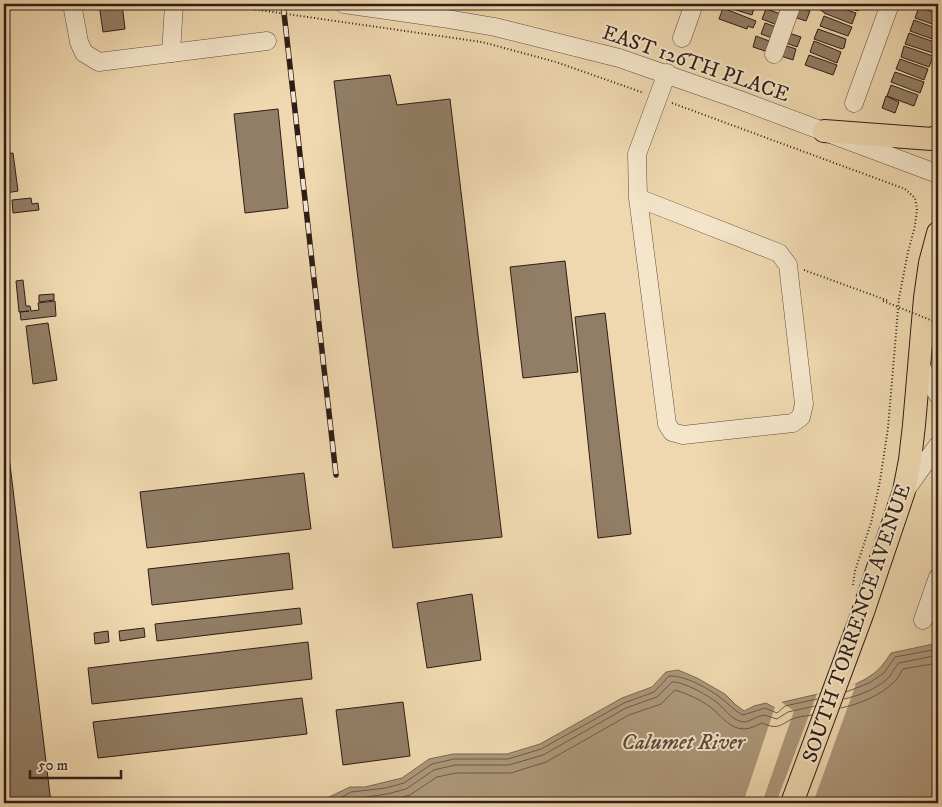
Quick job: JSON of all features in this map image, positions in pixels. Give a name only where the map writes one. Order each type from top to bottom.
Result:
[{"type":"main road","points":[[824,131],[932,139],[938,136]]},
{"type":"main road","name":"SOUTH TORRENCE AVENUE","points":[[792,803],[872,586],[904,491],[912,443],[925,298],[930,263],[938,233]]},
{"type":"street","points":[[72,4],[79,42],[84,53],[99,62],[267,41]]},
{"type":"street","points":[[171,53],[174,4]]},
{"type":"street","name":"EAST 126TH PLACE","points":[[344,4],[495,27],[619,58],[667,73],[938,174]]},
{"type":"street","points":[[682,38],[694,4]]},
{"type":"street","points":[[774,54],[792,4]]},
{"type":"street","points":[[854,103],[890,4]]},
{"type":"street","points":[[638,198],[779,253],[788,265],[804,404],[801,417],[793,423],[683,435],[672,432],[667,424],[638,198],[637,154],[667,73]]},
{"type":"street","points":[[919,364],[938,396]]},
{"type":"street","points":[[904,491],[938,446]]},
{"type":"street","points":[[922,620],[938,577]]},
{"type":"path","points":[[217,4],[482,42],[556,62],[905,189],[915,198],[916,218],[899,298],[888,428],[883,464],[871,523],[855,571],[853,587]]},
{"type":"path","points":[[788,265],[889,301]]},
{"type":"path","points":[[883,301],[938,323]]},
{"type":"water","name":"Calumet River","points":[[938,643],[938,803],[326,803],[325,799],[350,787],[365,787],[402,778],[429,759],[453,754],[507,754],[540,744],[622,698],[652,687],[666,672],[678,670],[697,678],[725,694],[744,711],[766,703],[775,708],[783,702],[849,687],[878,670],[891,653]]},
{"type":"pier","points":[[856,684],[813,803],[776,803],[817,694]]},
{"type":"pier","points":[[780,701],[794,711],[762,803],[743,803],[776,704]]},
{"type":"building","points":[[99,4],[122,4],[125,29],[103,32]]},
{"type":"building","points":[[724,4],[755,5],[752,15],[723,6]]},
{"type":"building","points":[[822,4],[830,4],[856,13],[852,24],[824,13],[820,10]]},
{"type":"building","points":[[838,4],[860,4],[858,11]]},
{"type":"building","points":[[938,4],[938,12],[919,5]]},
{"type":"building","points":[[798,6],[810,11],[806,21],[794,17]]},
{"type":"building","points":[[919,7],[938,14],[938,26],[915,18]]},
{"type":"building","points":[[723,8],[756,21],[753,28],[748,26],[747,29],[719,19]]},
{"type":"building","points":[[766,9],[781,14],[777,25],[762,19]]},
{"type":"building","points":[[824,16],[852,27],[848,36],[820,26]]},
{"type":"building","points":[[914,20],[938,29],[938,41],[910,31]]},
{"type":"building","points":[[765,23],[776,27],[772,38],[761,34]]},
{"type":"building","points":[[818,29],[846,39],[844,48],[842,49],[814,39]]},
{"type":"building","points":[[789,33],[801,37],[797,47],[786,43]]},
{"type":"building","points":[[909,33],[937,43],[933,53],[905,44]]},
{"type":"building","points":[[756,36],[772,42],[768,52],[753,47]]},
{"type":"building","points":[[814,41],[841,52],[837,63],[810,52]]},
{"type":"building","points":[[784,45],[796,49],[793,60],[781,56]]},
{"type":"building","points":[[904,46],[933,56],[929,67],[901,57]]},
{"type":"building","points":[[809,55],[837,65],[833,75],[805,65]]},
{"type":"building","points":[[900,59],[928,69],[924,80],[896,69]]},
{"type":"building","points":[[895,72],[924,82],[920,93],[891,82]]},
{"type":"building","points":[[390,75],[397,105],[450,99],[502,537],[393,548],[334,81]]},
{"type":"building","points":[[891,85],[918,95],[914,106],[887,96]]},
{"type":"building","points":[[886,96],[899,102],[895,113],[882,108]]},
{"type":"building","points":[[278,109],[288,208],[245,213],[234,114]]},
{"type":"building","points":[[13,153],[18,191],[6,193],[4,154]]},
{"type":"building","points":[[31,198],[32,204],[38,203],[39,210],[13,213],[12,200]]},
{"type":"building","points":[[565,261],[578,372],[523,378],[510,267]]},
{"type":"building","points":[[23,280],[26,306],[30,306],[31,311],[39,310],[38,303],[55,301],[56,316],[21,320],[20,312],[29,311],[19,312],[16,281]]},
{"type":"building","points":[[54,294],[54,300],[39,302],[39,295]]},
{"type":"building","points":[[605,313],[631,534],[598,538],[575,317]]},
{"type":"building","points":[[48,323],[57,380],[33,384],[26,326]]},
{"type":"building","points":[[4,415],[51,803],[4,803]]},
{"type":"building","points":[[304,473],[311,529],[147,548],[140,492]]},
{"type":"building","points":[[289,553],[293,589],[152,605],[148,569]]},
{"type":"building","points":[[472,594],[481,660],[427,668],[417,603]]},
{"type":"building","points":[[300,608],[302,624],[157,641],[155,624]]},
{"type":"building","points":[[144,628],[145,637],[120,641],[119,631]]},
{"type":"building","points":[[108,631],[109,642],[95,644],[94,633]]},
{"type":"building","points":[[308,642],[312,679],[92,704],[88,668]]},
{"type":"building","points":[[302,698],[307,734],[98,758],[93,722]]},
{"type":"building","points":[[403,702],[410,756],[343,765],[336,710]]},
{"type":"railway","points":[[283,4],[336,475]]}]
